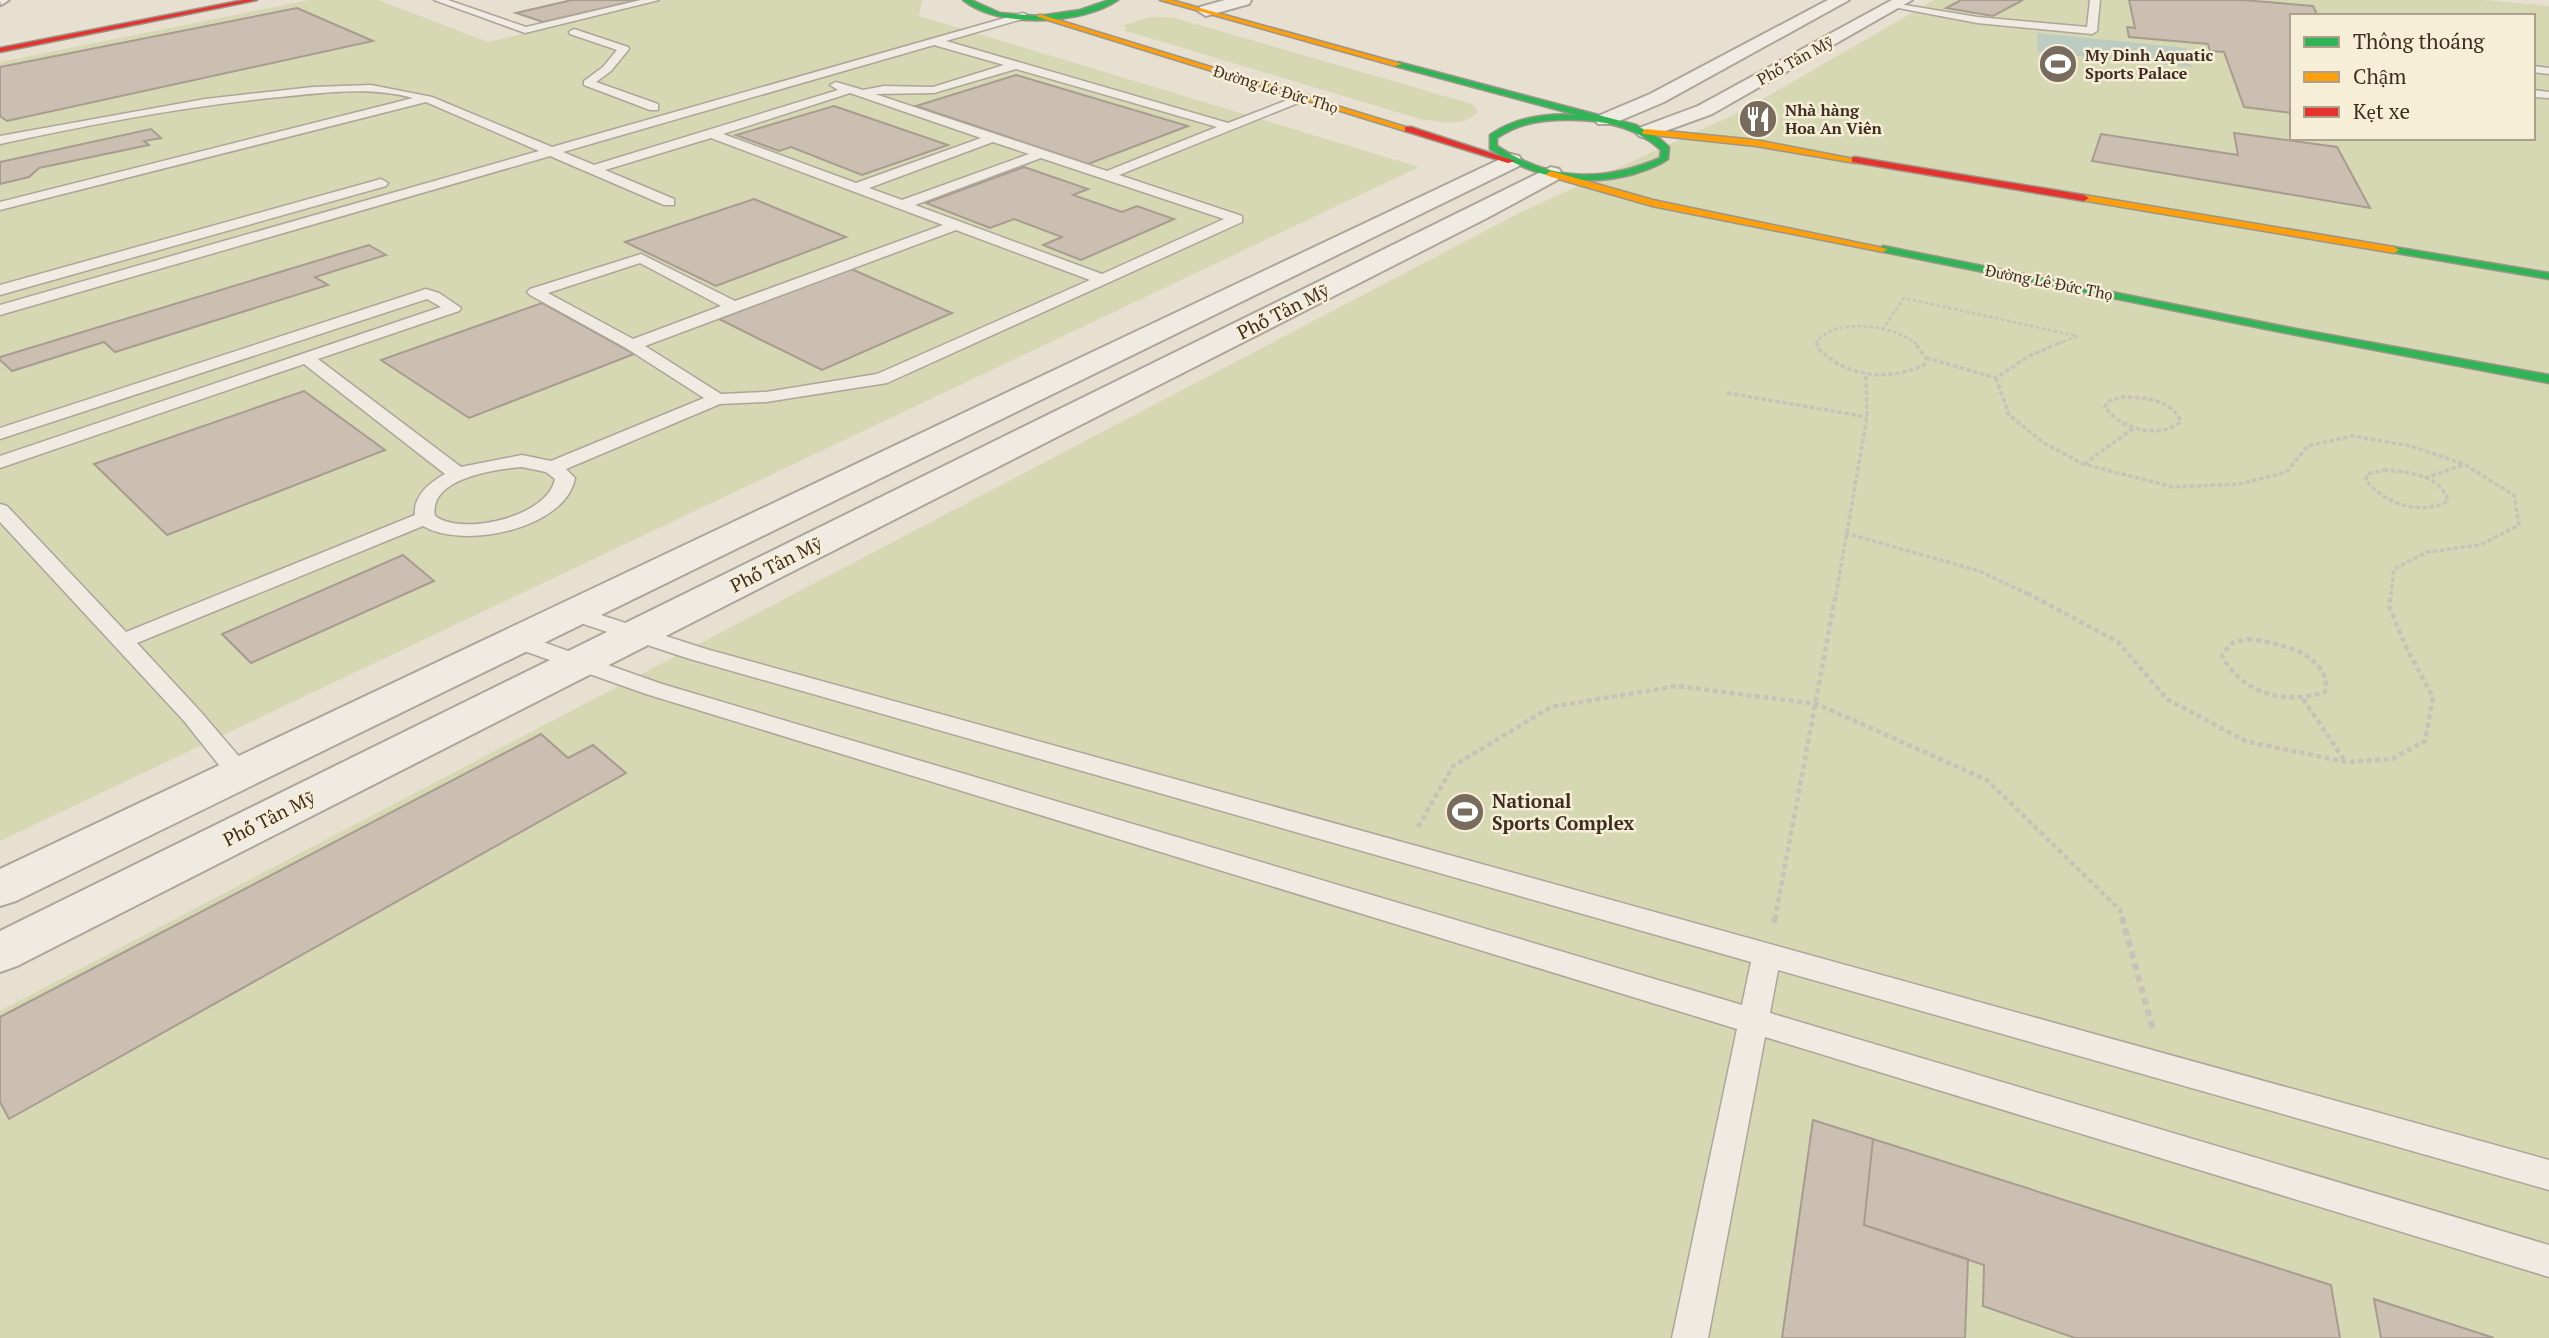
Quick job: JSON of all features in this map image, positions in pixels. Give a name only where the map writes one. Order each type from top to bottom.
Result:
[{"type":"main road","points":[[0,38],[198,0]]},
{"type":"main road","points":[[0,50],[254,0]]},
{"type":"main road","points":[[966,0],[983,14],[1022,16],[1081,12],[1115,0]]},
{"type":"main road","points":[[1163,0],[1646,132],[1756,143],[2549,276]]},
{"type":"main road","name":"Đường Lê Đức Thọ","points":[[1040,16],[1652,203],[2291,331],[2549,379]]},
{"type":"main road","points":[[1511,161],[1493,147],[1493,137],[1502,129],[1541,118],[1605,120]]},
{"type":"main road","points":[[1551,174],[1604,177],[1632,174],[1652,167],[1664,159],[1666,149],[1659,139],[1646,132]]},
{"type":"street","points":[[1206,11],[1243,0]]},
{"type":"street","name":"Phố Tân Mỹ","points":[[1605,120],[1657,98],[1840,0]]},
{"type":"street","name":"Phố Tân Mỹ","points":[[1646,132],[1705,110],[1898,3]]},
{"type":"street","name":"Phố Tân Mỹ","points":[[0,889],[1511,161]]},
{"type":"street","name":"Phố Tân Mỹ","points":[[0,953],[1479,213],[1551,174]]},
{"type":"lane","points":[[439,0],[525,30],[654,0]]},
{"type":"lane","points":[[1898,3],[1977,20],[2092,32],[2095,0]]},
{"type":"lane","points":[[734,84],[930,35],[1022,16]]},
{"type":"lane","points":[[574,32],[624,50],[607,69],[589,83],[661,105],[629,114]]},
{"type":"lane","points":[[0,310],[810,76],[930,35],[1017,65],[1229,127]]},
{"type":"lane","points":[[594,169],[855,92],[884,89],[934,90],[1017,65]]},
{"type":"lane","points":[[554,467],[717,399],[766,397],[880,379],[1237,219],[810,76]]},
{"type":"lane","points":[[0,140],[182,105],[314,90],[387,89],[428,99],[669,202]]},
{"type":"lane","points":[[1106,176],[1304,97]]},
{"type":"lane","points":[[0,206],[428,99]]},
{"type":"lane","points":[[711,134],[1101,279]]},
{"type":"lane","points":[[504,149],[555,135]]},
{"type":"lane","points":[[856,188],[992,138]]},
{"type":"lane","points":[[902,205],[1040,154]]},
{"type":"lane","points":[[0,290],[399,178]]},
{"type":"lane","points":[[632,345],[956,225]]},
{"type":"lane","points":[[164,244],[183,257]]},
{"type":"lane","points":[[121,256],[140,269]]},
{"type":"lane","points":[[717,399],[632,345],[535,292],[641,258],[734,307]]},
{"type":"lane","points":[[0,434],[426,294],[454,307],[0,461]]},
{"type":"lane","points":[[306,358],[458,475]]},
{"type":"lane","points":[[522,461],[554,467],[564,475],[566,486],[560,498],[526,520],[502,528],[454,531],[437,526],[426,518],[424,508],[429,496],[458,475],[500,463],[522,461]]},
{"type":"lane","points":[[0,510],[192,716],[239,774]]},
{"type":"lane","points":[[122,641],[426,518]]},
{"type":"lane","points":[[573,612],[712,657],[2549,1175]]},
{"type":"lane","points":[[515,640],[668,693],[2549,1261]]},
{"type":"lane","points":[[1690,1338],[1767,955]]},
{"type":"path","points":[[1882,330],[1904,298],[2077,336],[2029,356],[1996,378],[1926,358]]},
{"type":"path","points":[[1847,327],[1882,330],[1914,341],[1923,349],[1926,358],[1924,365],[1902,374],[1866,373],[1848,369],[1822,355],[1816,347],[1817,340],[1833,329],[1847,327]]},
{"type":"path","points":[[1767,955],[1817,704],[1867,417],[1866,373]]},
{"type":"path","points":[[1845,533],[1979,571],[2046,602],[2118,642],[2167,699],[2245,741],[2346,762],[2392,759],[2425,741],[2433,697],[2406,647],[2389,606],[2394,569],[2427,552],[2480,545],[2519,525],[2514,495],[2464,464],[2411,446],[2352,436],[2308,446],[2286,472],[2240,484],[2173,487],[2083,464],[2044,443],[2009,415],[1996,378]]},
{"type":"path","points":[[1727,393],[1867,417]]},
{"type":"path","points":[[2083,464],[2136,427],[2170,430],[2181,422],[2176,412],[2157,402],[2122,397],[2107,402],[2107,412],[2136,427]]},
{"type":"path","points":[[2425,478],[2444,490],[2448,501],[2445,505],[2426,508],[2400,503],[2376,492],[2365,480],[2367,474],[2385,470],[2412,473],[2425,478],[2464,464]]},
{"type":"path","points":[[2303,699],[2325,692],[2328,685],[2327,677],[2309,658],[2280,644],[2263,640],[2235,642],[2225,647],[2222,655],[2225,664],[2248,685],[2275,695],[2303,699],[2346,762]]},
{"type":"path","points":[[1403,852],[1453,766],[1551,707],[1678,686],[1817,704],[1987,780],[2120,911],[2164,1066]]},
{"type":"green space","points":[[309,0],[378,0],[488,42],[664,0],[922,0],[919,16],[1419,167],[0,841],[0,62]]},
{"type":"green space","name":"National Sports Complex","points":[[1934,0],[2483,0],[2549,6],[2549,1338],[0,1338],[0,1011],[1519,213],[1742,111]]},
{"type":"green space","points":[[1151,17],[1175,18],[1472,104],[1478,112],[1458,122],[1420,119],[1126,31],[1124,25]]},
{"type":"shaded area","points":[[2037,33],[2186,48],[2192,67],[2038,52]]},
{"type":"building","points":[[572,0],[639,0],[543,22],[516,13]]},
{"type":"building","points":[[1961,0],[2023,0],[1993,16],[1946,8]]},
{"type":"building","points":[[2129,0],[2243,0],[2313,6],[2317,14],[2290,14],[2290,113],[2244,107],[2224,52],[2210,51],[2208,44],[2129,37],[2127,27],[2135,28]]},
{"type":"building","points":[[297,8],[373,41],[7,121],[0,116],[0,67]]},
{"type":"building","points":[[1016,75],[1188,126],[1088,164],[916,106]]},
{"type":"building","points":[[834,106],[948,145],[862,175],[791,147],[779,151],[736,135]]},
{"type":"building","points":[[151,129],[161,138],[144,141],[149,145],[39,168],[29,177],[0,184],[0,162]]},
{"type":"building","points":[[2234,133],[2337,147],[2370,208],[2092,161],[2101,134],[2238,155]]},
{"type":"building","points":[[1024,167],[1088,189],[1073,195],[1122,212],[1137,206],[1174,219],[1081,260],[1043,245],[1062,237],[1014,219],[990,228],[926,203]]},
{"type":"building","points":[[754,199],[846,237],[716,286],[625,242]]},
{"type":"building","points":[[369,245],[386,255],[315,277],[328,285],[115,352],[104,342],[12,371],[0,360],[0,357]]},
{"type":"building","points":[[849,268],[952,313],[822,370],[719,319]]},
{"type":"building","points":[[542,303],[634,354],[469,418],[381,360]]},
{"type":"building","points":[[304,391],[385,450],[167,535],[94,464]]},
{"type":"building","points":[[403,555],[434,581],[251,663],[222,634]]},
{"type":"building","points":[[541,734],[568,758],[593,745],[626,773],[9,1119],[0,1102],[0,1017]]},
{"type":"building","points":[[1813,1120],[1873,1139],[1864,1225],[1968,1259],[1965,1338],[1782,1338]]},
{"type":"building","points":[[1873,1139],[2331,1285],[2340,1338],[2075,1338],[1983,1306],[1984,1265],[1864,1225]]},
{"type":"building","points":[[2374,1299],[2494,1338],[2381,1338]]},
{"type":"traffic: fast","points":[[966,0],[981,9],[999,14],[1039,18],[1081,12],[1115,0]]},
{"type":"traffic: fast","points":[[1398,64],[1605,120]]},
{"type":"traffic: fast","points":[[1567,117],[1633,127],[1666,149],[1664,159],[1621,174],[1576,178],[1532,169],[1493,147],[1493,137],[1510,126],[1538,119],[1567,117]]},
{"type":"traffic: fast","points":[[1883,249],[2291,331],[2549,379]]},
{"type":"traffic: fast","points":[[2394,250],[2549,276]]},
{"type":"traffic: slow","points":[[1163,0],[1398,64]]},
{"type":"traffic: slow","points":[[1040,16],[1408,129]]},
{"type":"traffic: slow","points":[[1646,132],[1756,143],[1855,160]]},
{"type":"traffic: slow","points":[[1551,174],[1652,203],[1883,249]]},
{"type":"traffic: slow","points":[[2084,198],[2394,250]]},
{"type":"traffic: jam","points":[[0,50],[254,0]]},
{"type":"traffic: jam","points":[[1408,129],[1511,161]]},
{"type":"traffic: jam","points":[[1855,160],[2084,198]]},
{"type":"place","name":"My Dinh Aquatic Sports Palace","points":[[2058,64]]},
{"type":"place","name":"Nhà hàng Hoa An Viên","points":[[1758,119]]},
{"type":"place","name":"National Sports Complex","points":[[1465,812]]}]
